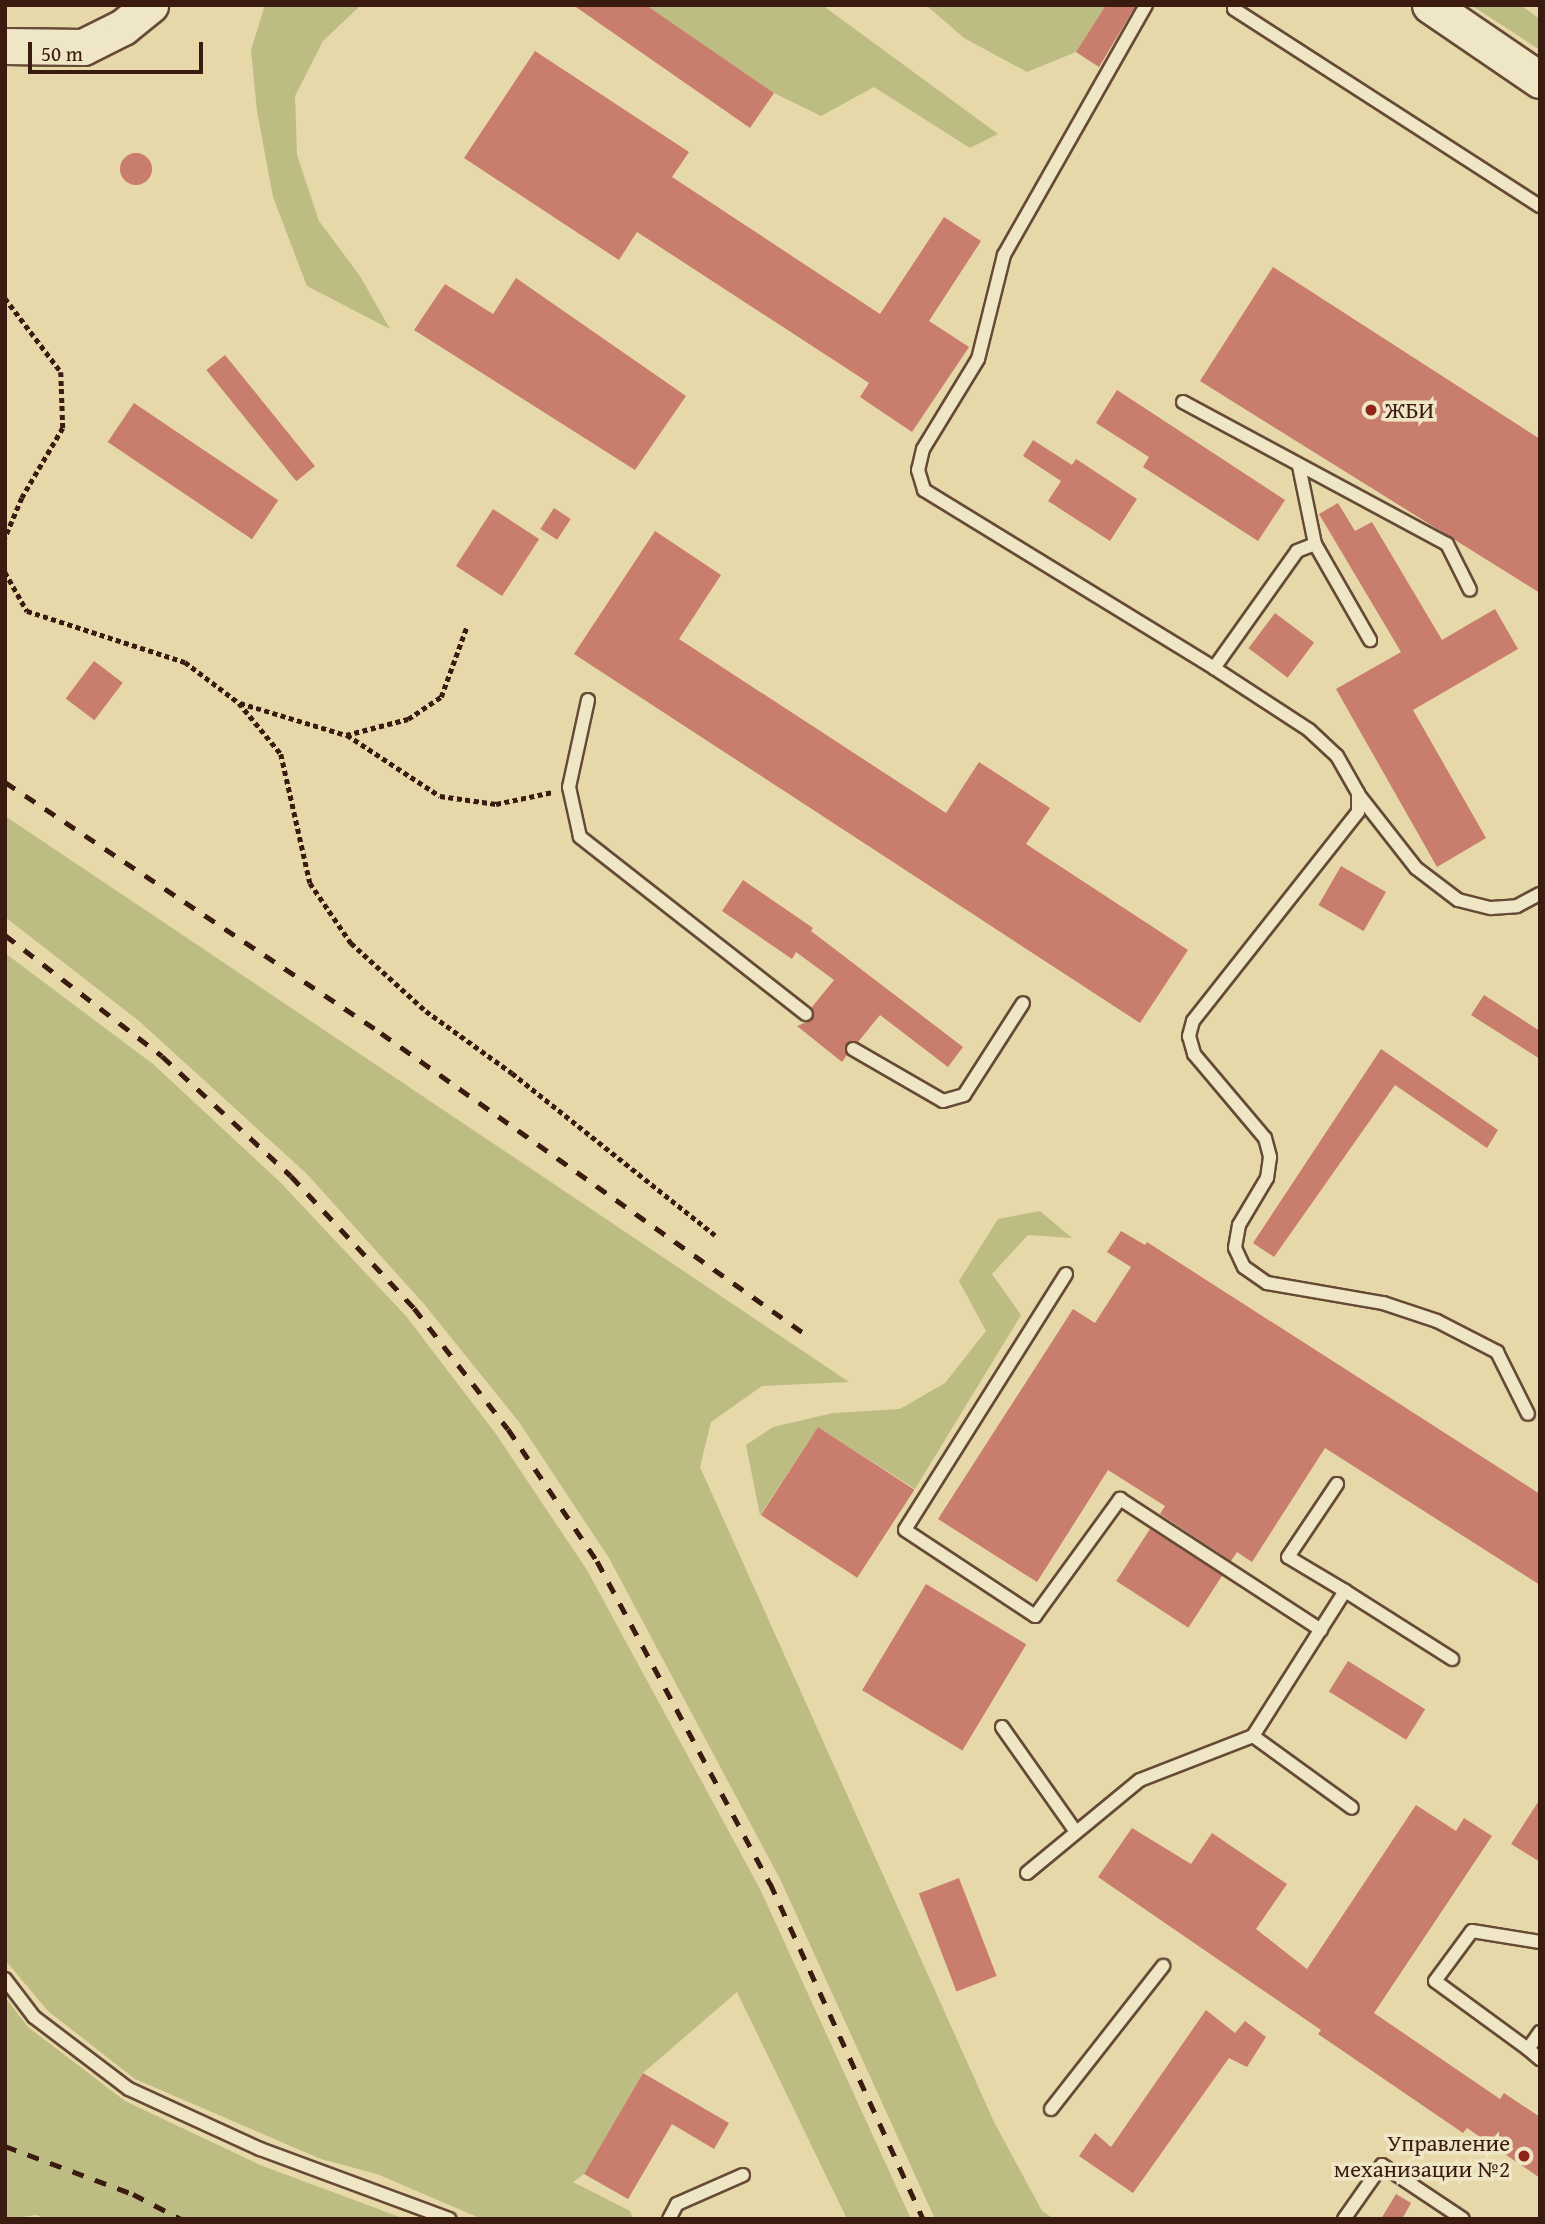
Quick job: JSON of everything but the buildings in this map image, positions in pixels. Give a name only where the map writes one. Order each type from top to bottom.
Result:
[{"type":"street","points":[[5,46],[83,47],[123,27],[150,5]]},
{"type":"street","points":[[1430,5],[1540,80]]},
{"type":"lane","points":[[1146,5],[1004,255],[978,359],[923,449],[918,470],[924,490],[1214,667],[1309,730],[1338,756],[1358,793],[1416,868],[1458,900],[1491,908],[1517,905],[1540,894]]},
{"type":"lane","points":[[1236,5],[1234,9],[1540,206]]},
{"type":"lane","points":[[1183,402],[1447,544],[1470,590]]},
{"type":"lane","points":[[1299,466],[1315,544],[1370,640]]},
{"type":"lane","points":[[1214,667],[1297,551],[1315,544]]},
{"type":"lane","points":[[587,700],[569,787],[580,837],[806,1014]]},
{"type":"lane","points":[[1358,793],[1358,812],[1193,1021],[1189,1036],[1194,1054],[1265,1138],[1270,1157],[1267,1178],[1239,1225],[1235,1248],[1244,1267],[1267,1283],[1383,1303],[1437,1321],[1497,1352],[1528,1414]]},
{"type":"lane","points":[[853,1049],[943,1101],[964,1095],[1023,1003]]},
{"type":"lane","points":[[1066,1274],[905,1531],[1035,1615],[1120,1499],[1321,1630]]},
{"type":"lane","points":[[1337,1484],[1289,1558],[1452,1659]]},
{"type":"lane","points":[[1027,1873],[1140,1780],[1253,1736],[1345,1591]]},
{"type":"lane","points":[[1002,1727],[1076,1832]]},
{"type":"lane","points":[[1253,1736],[1352,1808]]},
{"type":"lane","points":[[1540,1942],[1472,1931],[1435,1981],[1540,2059]]},
{"type":"lane","points":[[1051,2109],[1163,1965]]},
{"type":"lane","points":[[5,1979],[34,2017],[129,2089],[260,2149],[449,2219]]},
{"type":"lane","points":[[1528,2049],[1540,2032]]},
{"type":"lane","points":[[1344,2219],[1382,2165],[1463,2219]]},
{"type":"lane","points":[[668,2219],[677,2204],[743,2175]]},
{"type":"path","points":[[5,298],[61,372],[62,428],[22,498],[5,538]]},
{"type":"path","points":[[5,572],[27,611],[185,662],[239,703],[281,754],[310,883],[351,943],[426,1011],[512,1073],[715,1235]]},
{"type":"path","points":[[346,735],[408,719],[441,697],[467,626]]},
{"type":"path","points":[[239,703],[346,735],[440,796],[496,804],[569,787]]},
{"type":"green space","points":[[265,5],[361,5],[323,41],[295,96],[297,155],[319,221],[360,276],[390,329],[307,286],[273,197],[257,111],[251,50]]},
{"type":"green space","points":[[646,5],[822,5],[998,134],[970,148],[874,87],[821,116],[774,93]]},
{"type":"green space","points":[[926,5],[1106,5],[1076,52],[1027,72],[964,38]]},
{"type":"green space","points":[[1471,5],[1520,5],[1540,19],[1540,50]]},
{"type":"green space","points":[[5,816],[849,1382],[762,1386],[711,1422],[700,1467],[994,2122],[1042,2211],[1054,2219],[935,2219],[781,1881],[609,1558],[519,1422],[424,1304],[307,1174],[139,1021],[5,917]]},
{"type":"green space","points":[[5,953],[153,1064],[281,1183],[406,1316],[496,1434],[587,1570],[760,1889],[911,2219],[847,2219],[737,1992],[643,2073],[584,2174],[573,2182],[630,2211],[633,2219],[482,2219],[377,2174],[321,2159],[135,2079],[48,2011],[5,1960]]},
{"type":"green space","points":[[1040,1211],[1072,1238],[1028,1235],[992,1274],[1021,1315],[915,1489],[818,1427],[760,1515],[746,1445],[773,1427],[833,1413],[900,1409],[945,1383],[986,1331],[959,1281],[998,1219]]},
{"type":"green space","points":[[5,1997],[28,2027],[125,2101],[260,2165],[405,2219],[47,2219],[36,2215],[5,2219]]},
{"type":"railway","points":[[5,782],[381,1033],[805,1334]]},
{"type":"railway","points":[[5,935],[162,1056],[291,1176],[414,1308],[508,1429],[597,1561],[770,1883],[923,2219]]},
{"type":"railway","points":[[5,2146],[133,2194],[181,2219]]},
{"type":"place","name":"ЖБИ","points":[[1371,410]]},
{"type":"place","name":"Управление механизации №2","points":[[1524,2156]]}]
